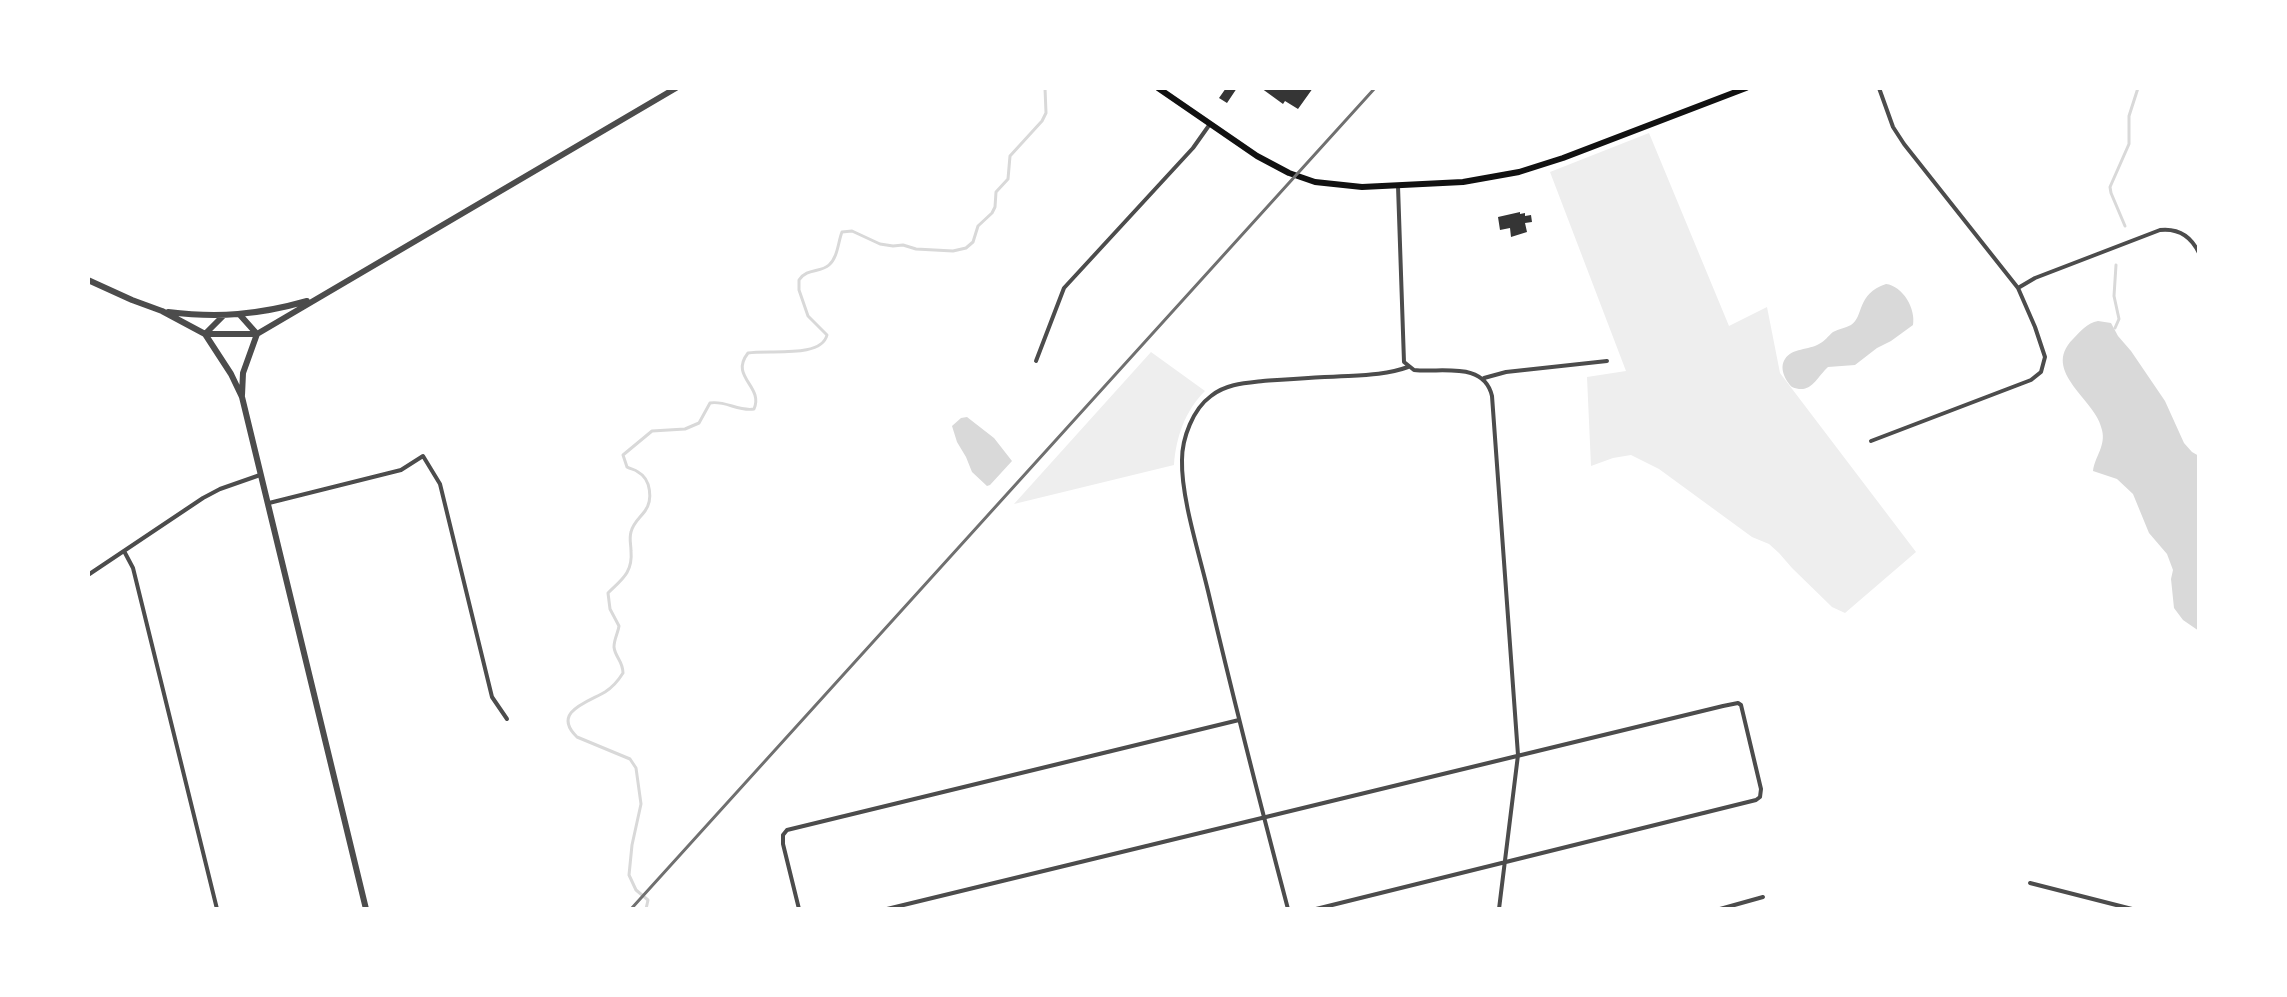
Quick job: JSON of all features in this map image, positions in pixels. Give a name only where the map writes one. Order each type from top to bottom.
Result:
[{"type":"main road","points":[[1158,88],[1257,156],[1304,179],[1354,186],[1472,181],[1519,172],[1746,88]]},
{"type":"street","points":[[88,280],[162,311],[205,334],[257,334],[676,88]]},
{"type":"street","points":[[1871,441],[2031,380],[2040,375],[2045,363],[2045,352],[2018,288],[1904,144],[1893,127],[1879,88]]},
{"type":"street","points":[[1036,361],[1064,288],[1193,148],[1210,124]]},
{"type":"street","points":[[1398,186],[1403,354],[1408,367]]},
{"type":"street","points":[[2018,288],[2035,278],[2160,230],[2185,234],[2199,253]]},
{"type":"street","points":[[162,311],[240,315],[277,310],[314,299]]},
{"type":"street","points":[[240,315],[257,334]]},
{"type":"street","points":[[205,334],[225,316]]},
{"type":"street","points":[[205,334],[242,397],[366,909]]},
{"type":"street","points":[[242,397],[243,373],[257,334]]},
{"type":"street","points":[[1288,909],[1239,720],[1184,482],[1182,452],[1193,418],[1212,395],[1234,385],[1372,374],[1408,367],[1422,371],[1471,373],[1484,378],[1506,372],[1607,361]]},
{"type":"street","points":[[1484,378],[1491,389],[1493,402],[1518,755],[1499,909]]},
{"type":"street","points":[[269,503],[400,470],[423,456],[441,486],[492,695],[507,719]]},
{"type":"street","points":[[88,575],[203,498],[262,474]]},
{"type":"street","points":[[124,551],[133,567],[217,909]]},
{"type":"street","points":[[887,909],[1738,703],[1743,709],[1760,783],[1759,799],[1316,909]]},
{"type":"street","points":[[799,909],[785,852],[784,833],[789,829],[1239,720]]},
{"type":"street","points":[[2030,883],[2132,909]]},
{"type":"street","points":[[1720,909],[1763,897]]},
{"type":"shaded area","points":[[1649,133],[1729,326],[1767,307],[1780,373],[1916,552],[1845,613],[1832,607],[1769,544],[1752,537],[1659,469],[1631,455],[1591,466],[1587,377],[1626,371],[1550,172]]},
{"type":"shaded area","points":[[1886,284],[1898,289],[1907,299],[1913,325],[1855,365],[1828,367],[1809,387],[1792,387],[1783,370],[1783,362],[1788,355],[1819,344],[1833,332],[1851,325],[1865,299],[1876,288]]},
{"type":"shaded area","points":[[2098,321],[2111,323],[2165,401],[2184,443],[2199,456],[2199,631],[2183,620],[2174,608],[2173,570],[2167,554],[2149,533],[2133,494],[2117,479],[2093,471],[2103,441],[2102,430],[2091,408],[2066,374],[2063,363],[2065,351],[2073,339],[2087,325]]},
{"type":"shaded area","points":[[1151,352],[1205,391],[1183,425],[1174,465],[1014,504]]},
{"type":"shaded area","points":[[967,417],[994,438],[1012,461],[987,486],[972,472],[952,426]]},
{"type":"building","points":[[1226,88],[1237,88],[1227,103],[1219,98]]},
{"type":"building","points":[[1261,88],[1313,88],[1298,109],[1285,101],[1283,104]]},
{"type":"building","points":[[1520,212],[1525,216],[1531,215],[1532,222],[1525,223],[1527,232],[1511,237],[1510,228],[1500,230],[1498,217]]},
{"type":"waterway","points":[[646,909],[648,900],[636,890],[629,875],[641,804],[636,768],[630,759],[577,737],[568,721],[575,709],[608,690],[623,673],[614,647],[619,626],[610,609],[608,593],[628,571],[631,532],[648,506],[650,496],[646,480],[627,467],[623,455],[652,431],[685,429],[699,423],[710,403],[754,409],[755,394],[742,369],[748,353],[793,352],[823,342],[827,335],[808,316],[799,290],[799,280],[832,262],[842,232],[852,231],[880,244],[916,249],[953,251],[966,248],[973,242],[978,226],[995,207],[996,192],[1008,179],[1010,156],[1046,113],[1045,88]]},
{"type":"waterway","points":[[2125,226],[2110,187],[2129,144],[2129,116],[2138,88]]},
{"type":"waterway","points":[[2115,328],[2119,319],[2114,296],[2116,265]]},
{"type":"railway","points":[[631,909],[1375,88]]}]
